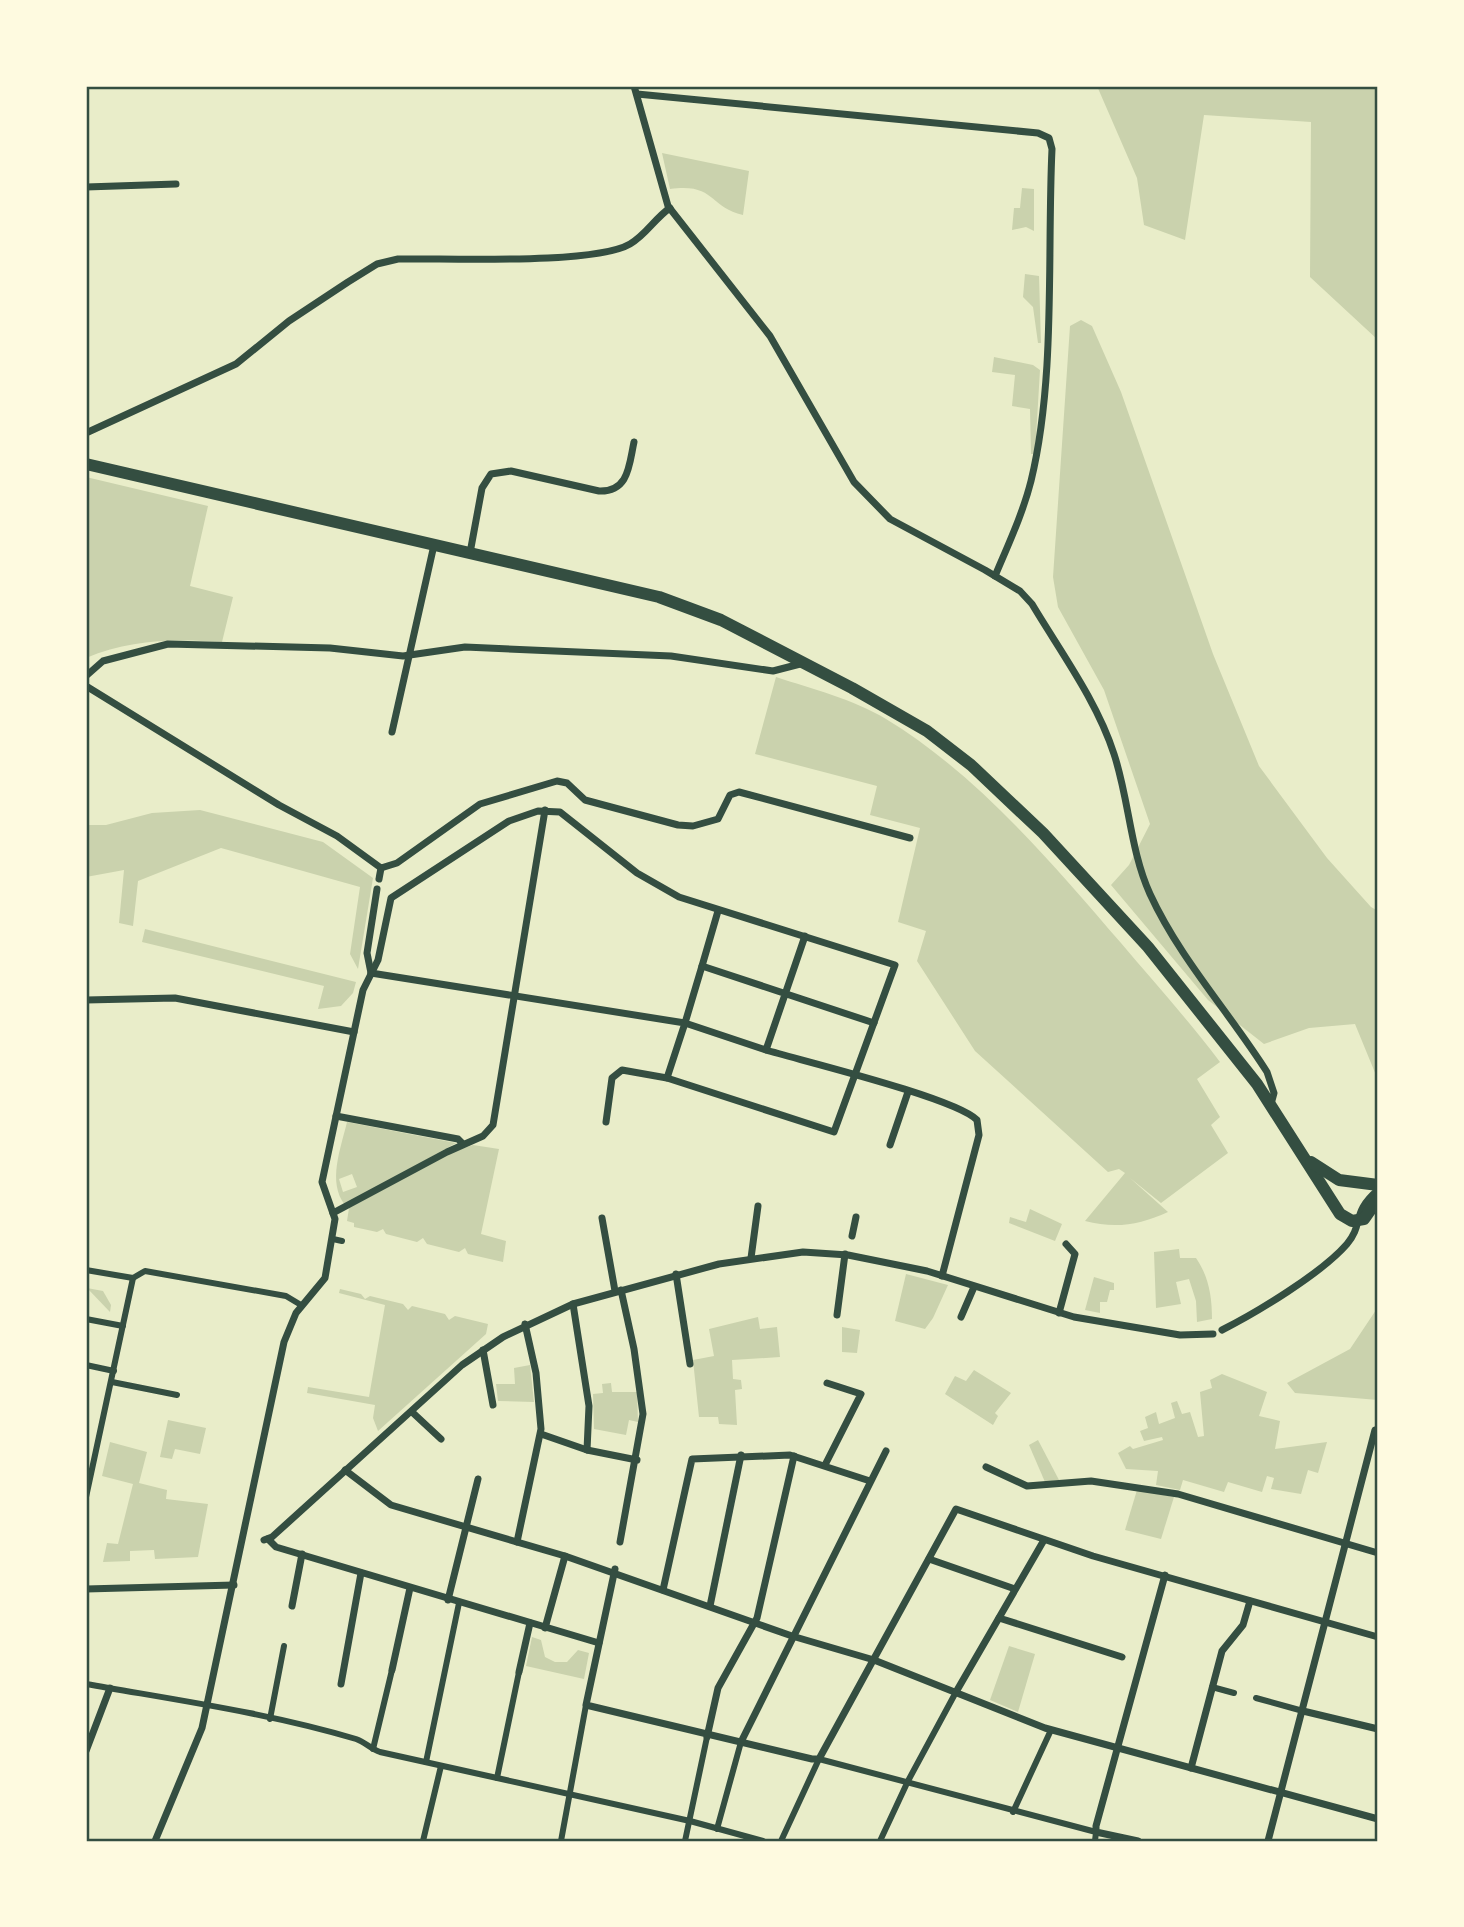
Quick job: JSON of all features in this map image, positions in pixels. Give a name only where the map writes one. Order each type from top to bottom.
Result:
[{"type":"main road","points":[[86,464],[684,605],[805,663],[927,732],[1006,797],[1081,872],[1148,947],[1229,1045],[1301,1151],[1337,1210],[1346,1219],[1357,1221],[1371,1213],[1378,1199]]},
{"type":"main road","points":[[1301,1151],[1334,1179],[1378,1188]]},
{"type":"street","points":[[995,576],[1027,495],[1037,449],[1048,341],[1052,149],[1049,138],[1038,132],[635,90],[670,208],[770,336],[845,468],[865,495],[899,526],[995,576],[1029,600],[1095,711],[1121,775],[1138,861],[1150,894],[1192,965],[1267,1072],[1274,1093],[1270,1104]]},
{"type":"street","points":[[86,187],[176,184]]},
{"type":"street","points":[[86,433],[240,362],[306,309],[377,264],[398,259],[545,257],[608,251],[632,243],[670,208]]},
{"type":"street","points":[[470,553],[482,488],[491,474],[512,471],[599,491],[610,491],[625,479],[634,442]]},
{"type":"street","points":[[392,732],[435,545]]},
{"type":"street","points":[[86,676],[103,662],[168,644],[330,648],[410,656],[465,647],[685,657],[773,671],[805,663]]},
{"type":"street","points":[[86,686],[279,805],[337,836],[381,868],[391,866],[410,855],[480,804],[550,781],[567,783],[585,800],[678,825],[693,826],[718,820],[724,813],[730,794],[739,792],[910,838]]},
{"type":"street","points":[[333,1213],[483,1136],[494,1121],[545,810]]},
{"type":"street","points":[[155,1841],[198,1741],[208,1705],[288,1329],[302,1305],[321,1286],[327,1268],[333,1239],[333,1213],[321,1185],[363,987],[378,960],[388,905],[394,895],[509,821],[529,812],[545,810],[568,816],[627,866],[658,886],[718,911],[895,965],[834,1132],[667,1078],[624,1070],[615,1072],[612,1077],[606,1122]]},
{"type":"street","points":[[379,879],[381,868]]},
{"type":"street","points":[[371,973],[367,953],[377,889]]},
{"type":"street","points":[[667,1078],[718,911]]},
{"type":"street","points":[[766,1050],[805,936]]},
{"type":"street","points":[[702,967],[874,1023]]},
{"type":"street","points":[[371,973],[685,1023],[908,1092],[975,1117],[979,1135],[942,1276]]},
{"type":"street","points":[[86,1000],[175,998],[354,1032]]},
{"type":"street","points":[[890,1145],[908,1092]]},
{"type":"street","points":[[336,1115],[458,1139],[463,1144]]},
{"type":"street","points":[[1222,1330],[1260,1309],[1337,1254],[1351,1239],[1360,1208],[1378,1188]]},
{"type":"street","points":[[751,1258],[758,1206]]},
{"type":"street","points":[[852,1236],[856,1217]]},
{"type":"street","points":[[602,1218],[642,1399],[642,1428],[620,1542]]},
{"type":"street","points":[[333,1239],[342,1241]]},
{"type":"street","points":[[1059,1313],[1075,1254],[1066,1244]]},
{"type":"street","points":[[599,1643],[448,1600],[274,1546],[266,1540],[483,1350],[525,1324],[573,1304],[676,1274],[751,1258],[803,1252],[848,1253],[942,1276],[1059,1313],[1146,1329],[1198,1336],[1213,1334]]},
{"type":"street","points":[[330,1253],[339,1255]]},
{"type":"street","points":[[837,1315],[848,1253]]},
{"type":"street","points":[[327,1268],[336,1270]]},
{"type":"street","points":[[86,1271],[133,1278],[145,1271],[286,1296],[302,1305]]},
{"type":"street","points":[[676,1274],[690,1364]]},
{"type":"street","points":[[86,1497],[133,1278]]},
{"type":"street","points":[[961,1317],[974,1287]]},
{"type":"street","points":[[573,1304],[589,1406],[587,1450]]},
{"type":"street","points":[[86,1319],[123,1326]]},
{"type":"street","points":[[517,1542],[541,1434],[536,1373],[525,1324]]},
{"type":"street","points":[[483,1350],[493,1405]]},
{"type":"street","points":[[86,1365],[114,1371]]},
{"type":"street","points":[[112,1382],[177,1395]]},
{"type":"street","points":[[825,1465],[861,1394],[827,1383]]},
{"type":"street","points":[[412,1412],[441,1439]]},
{"type":"street","points":[[1268,1841],[1375,1430]]},
{"type":"street","points":[[541,1434],[587,1450],[637,1460]]},
{"type":"street","points":[[717,1829],[741,1742],[886,1451]]},
{"type":"street","points":[[663,1590],[688,1469],[694,1459],[741,1455],[796,1456],[870,1481]]},
{"type":"street","points":[[710,1606],[741,1455]]},
{"type":"street","points":[[685,1841],[718,1688],[755,1623],[796,1456]]},
{"type":"street","points":[[986,1467],[1027,1486],[1099,1481],[1178,1493],[1378,1553]]},
{"type":"street","points":[[345,1471],[389,1505],[614,1570],[792,1636],[874,1660],[1051,1730],[1378,1819]]},
{"type":"street","points":[[448,1600],[478,1479]]},
{"type":"street","points":[[781,1841],[819,1759],[956,1509],[1044,1541],[1378,1637]]},
{"type":"street","points":[[880,1841],[908,1781],[956,1692],[1044,1541]]},
{"type":"street","points":[[292,1606],[302,1554]]},
{"type":"street","points":[[545,1628],[565,1556]]},
{"type":"street","points":[[929,1559],[1015,1589]]},
{"type":"street","points":[[561,1841],[568,1794],[614,1570]]},
{"type":"street","points":[[341,1684],[361,1573]]},
{"type":"street","points":[[1096,1841],[1138,1662],[1165,1575]]},
{"type":"street","points":[[86,1589],[234,1585]]},
{"type":"street","points":[[373,1749],[410,1588]]},
{"type":"street","points":[[1191,1768],[1223,1647],[1243,1625],[1250,1601]]},
{"type":"street","points":[[426,1762],[459,1603]]},
{"type":"street","points":[[999,1618],[1122,1657]]},
{"type":"street","points":[[497,1778],[530,1623]]},
{"type":"street","points":[[270,1719],[284,1646]]},
{"type":"street","points":[[86,1684],[208,1705],[357,1739],[373,1749],[690,1821],[763,1841]]},
{"type":"street","points":[[1212,1687],[1233,1693]]},
{"type":"street","points":[[86,1751],[110,1688]]},
{"type":"street","points":[[1256,1698],[1378,1729]]},
{"type":"street","points":[[586,1705],[707,1737],[819,1759],[908,1781],[1013,1812],[1139,1841]]},
{"type":"street","points":[[1013,1812],[1051,1730]]},
{"type":"street","points":[[423,1841],[441,1766]]},
{"type":"green space","points":[[1097,86],[1378,86],[1378,340],[1310,277],[1311,122],[1204,115],[1185,240],[1144,225],[1137,178]]},
{"type":"green space","points":[[662,153],[749,171],[743,215],[723,207],[696,189],[670,189]]},
{"type":"green space","points":[[1022,188],[1034,189],[1034,231],[1026,227],[1012,230],[1014,208],[1020,208]]},
{"type":"green space","points":[[1025,274],[1039,276],[1041,343],[1038,343],[1033,307],[1023,297]]},
{"type":"green space","points":[[1081,320],[1092,326],[1121,392],[1213,654],[1259,766],[1327,858],[1371,907],[1378,911],[1378,1080],[1355,1024],[1309,1028],[1264,1044],[1208,1000],[1111,885],[1129,865],[1150,824],[1104,690],[1058,607],[1053,577],[1070,326]]},
{"type":"green space","points":[[994,357],[1033,365],[1040,370],[1035,454],[1031,454],[1030,409],[1012,406],[1015,375],[992,372]]},
{"type":"green space","points":[[86,477],[208,506],[190,586],[233,597],[222,642],[136,644],[86,658]]},
{"type":"green space","points":[[776,677],[873,712],[920,741],[952,766],[1040,851],[1159,987],[1220,1062],[1197,1079],[1220,1117],[1211,1125],[1228,1153],[1161,1203],[1130,1178],[1168,1212],[1127,1224],[1107,1225],[1085,1221],[1125,1173],[1119,1169],[1108,1172],[975,1051],[917,961],[926,931],[898,922],[920,828],[870,815],[877,786],[755,754]]},
{"type":"green space","points":[[200,810],[323,842],[373,878],[358,969],[350,954],[360,887],[221,848],[138,881],[133,926],[119,923],[124,870],[86,877],[86,825],[106,825],[152,813]]},
{"type":"green space","points":[[145,929],[356,982],[353,993],[341,1006],[318,1009],[324,986],[142,942]]},
{"type":"green space","points":[[347,1122],[456,1143],[345,1205],[337,1186],[336,1175]],"holes":[[[352,1174],[357,1187],[343,1192],[339,1179]]]},
{"type":"green space","points":[[473,1145],[499,1149],[481,1234],[506,1241],[503,1262],[468,1254],[465,1248],[459,1252],[427,1244],[423,1238],[417,1242],[386,1234],[383,1229],[377,1232],[354,1227],[354,1223],[347,1221],[349,1208],[452,1152]]},
{"type":"green space","points":[[1030,1209],[1062,1224],[1055,1241],[1009,1223],[1010,1217],[1026,1222]]},
{"type":"green space","points":[[1179,1249],[1180,1258],[1196,1258],[1204,1272],[1212,1319],[1197,1322],[1196,1301],[1189,1279],[1176,1282],[1181,1304],[1156,1308],[1154,1252]]},
{"type":"green space","points":[[906,1274],[948,1285],[925,1329],[895,1321]]},
{"type":"green space","points":[[1094,1277],[1114,1283],[1114,1290],[1110,1290],[1107,1302],[1100,1302],[1100,1313],[1085,1310]]},
{"type":"green space","points":[[87,1288],[103,1291],[111,1305],[110,1312]]},
{"type":"green space","points":[[340,1289],[361,1294],[365,1299],[370,1296],[403,1304],[408,1310],[412,1306],[445,1314],[449,1320],[455,1316],[488,1324],[486,1334],[378,1431],[373,1418],[375,1405],[307,1393],[308,1387],[369,1397],[385,1305],[339,1293]]},
{"type":"green space","points":[[1378,1307],[1378,1400],[1295,1393],[1287,1383],[1350,1349]]},
{"type":"green space","points":[[758,1317],[760,1329],[777,1327],[780,1357],[732,1360],[733,1379],[741,1380],[742,1389],[735,1390],[737,1425],[719,1424],[718,1417],[699,1417],[693,1360],[714,1356],[709,1329]]},
{"type":"green space","points":[[842,1327],[860,1330],[857,1353],[842,1352]]},
{"type":"green space","points":[[530,1365],[534,1402],[498,1401],[496,1384],[515,1384],[514,1368]]},
{"type":"green space","points":[[974,1370],[1011,1393],[995,1413],[998,1416],[993,1425],[945,1394],[955,1376],[966,1381]]},
{"type":"green space","points":[[1222,1374],[1267,1392],[1259,1416],[1280,1421],[1275,1449],[1327,1442],[1318,1473],[1308,1470],[1301,1494],[1271,1489],[1274,1478],[1267,1476],[1262,1492],[1228,1482],[1224,1492],[1183,1480],[1180,1490],[1156,1485],[1158,1471],[1126,1469],[1118,1453],[1130,1446],[1133,1449],[1163,1440],[1162,1437],[1144,1441],[1140,1431],[1148,1428],[1145,1417],[1156,1412],[1159,1424],[1175,1418],[1171,1403],[1177,1401],[1182,1414],[1190,1412],[1198,1437],[1204,1436],[1200,1392],[1212,1388],[1210,1380]]},
{"type":"green space","points":[[611,1383],[612,1392],[637,1392],[638,1422],[629,1420],[626,1435],[594,1429],[593,1394],[603,1393],[602,1384]]},
{"type":"green space","points":[[168,1420],[206,1428],[200,1454],[175,1449],[172,1459],[160,1457]]},
{"type":"green space","points":[[1038,1440],[1059,1480],[1045,1482],[1029,1445]]},
{"type":"green space","points":[[110,1442],[147,1452],[139,1483],[167,1490],[166,1499],[208,1504],[198,1557],[155,1559],[154,1550],[130,1551],[130,1561],[103,1562],[107,1543],[118,1544],[133,1484],[102,1476]]},
{"type":"green space","points":[[1137,1490],[1174,1497],[1161,1539],[1125,1530]]},
{"type":"green space","points":[[532,1637],[541,1640],[545,1657],[555,1662],[567,1662],[578,1650],[589,1653],[584,1679],[526,1666]]},
{"type":"green space","points":[[1009,1646],[1035,1654],[1018,1712],[990,1700]]}]
